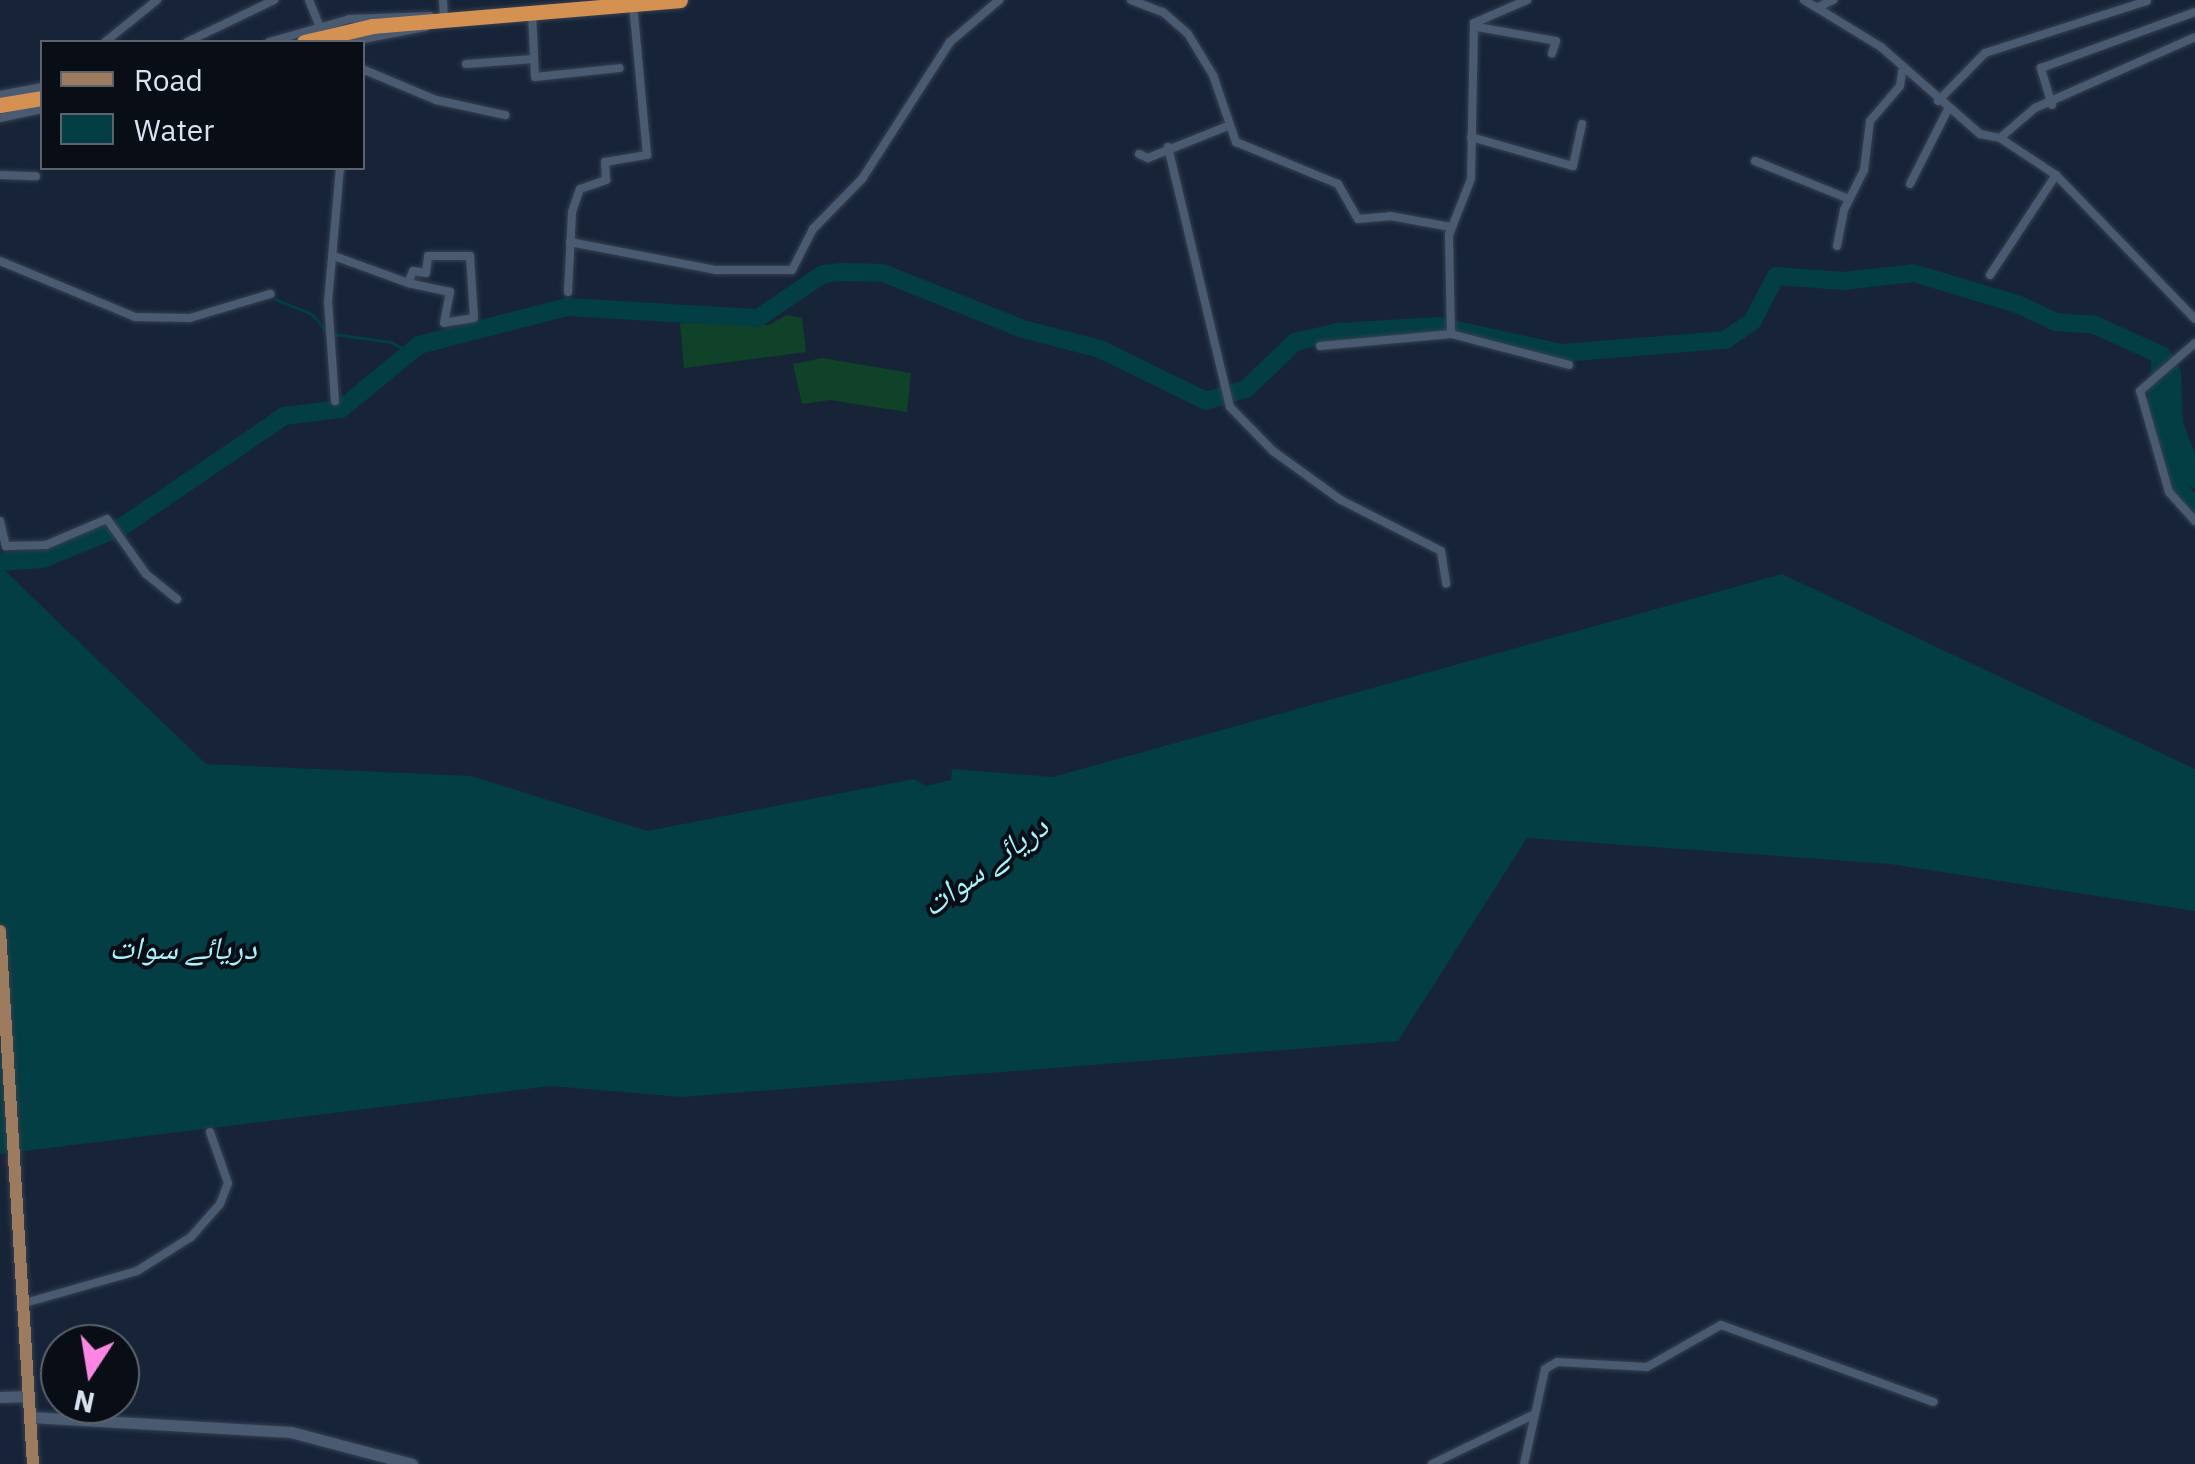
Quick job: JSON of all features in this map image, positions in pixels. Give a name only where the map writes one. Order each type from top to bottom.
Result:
[{"type":"highway","points":[[313,40],[373,26],[680,0]]},
{"type":"highway","points":[[0,105],[40,98]]},
{"type":"main road","points":[[0,931],[33,1464]]},
{"type":"main road","points":[[0,1397],[29,1396]]},
{"type":"main road","points":[[30,1417],[259,1428],[412,1464]]},
{"type":"street","points":[[108,40],[157,0]]},
{"type":"street","points":[[190,40],[274,0]]},
{"type":"street","points":[[308,0],[320,26]]},
{"type":"street","points":[[444,0],[444,20]]},
{"type":"street","points":[[570,242],[716,270],[792,270],[814,229],[862,179],[950,42],[999,0]]},
{"type":"street","points":[[1131,0],[1163,12],[1188,34],[1213,75],[1236,142],[1338,184],[1358,219],[1390,216],[1451,228]]},
{"type":"street","points":[[1451,334],[1451,228],[1470,179],[1474,23],[1527,0]]},
{"type":"street","points":[[1804,0],[1880,48],[1902,72],[1980,134],[2000,138],[2056,174],[2195,319]]},
{"type":"street","points":[[1818,7],[1832,0]]},
{"type":"street","points":[[1938,101],[1985,53],[2146,1]]},
{"type":"street","points":[[568,292],[570,242],[580,189],[606,180],[605,162],[647,155],[627,4]]},
{"type":"street","points":[[2052,105],[2041,68],[2195,12]]},
{"type":"street","points":[[275,40],[320,26],[418,13],[444,20]]},
{"type":"street","points":[[532,13],[535,77],[620,68]]},
{"type":"street","points":[[356,40],[444,20]]},
{"type":"street","points":[[1477,27],[1556,42],[1552,53]]},
{"type":"street","points":[[2000,138],[2030,111],[2052,105],[2195,37]]},
{"type":"street","points":[[466,64],[534,59]]},
{"type":"street","points":[[365,70],[436,100],[505,114]]},
{"type":"street","points":[[1836,246],[1849,199],[1864,170],[1870,121],[1900,86],[1902,72]]},
{"type":"street","points":[[0,95],[40,87]]},
{"type":"street","points":[[1910,184],[1948,108]]},
{"type":"street","points":[[0,118],[40,109]]},
{"type":"street","points":[[1471,137],[1572,166],[1582,124]]},
{"type":"street","points":[[1139,154],[1148,158],[1230,125]]},
{"type":"street","points":[[1168,147],[1222,388],[1230,407],[1273,451],[1341,500],[1442,551],[1446,584]]},
{"type":"street","points":[[1755,161],[1849,199]]},
{"type":"street","points":[[335,401],[328,302],[340,170]]},
{"type":"street","points":[[1990,275],[2056,174]]},
{"type":"street","points":[[0,175],[36,176]]},
{"type":"street","points":[[334,256],[408,282],[450,292],[444,323],[474,318],[470,256],[428,256],[426,273],[414,271],[408,282]]},
{"type":"street","points":[[0,260],[134,317],[190,318],[270,294]]},
{"type":"street","points":[[1320,346],[1451,334],[1569,365]]},
{"type":"street","points":[[2195,344],[2179,360],[2149,378],[2140,390],[2169,492],[2195,521]]},
{"type":"street","points":[[0,521],[6,546],[46,545],[107,519],[117,538],[177,599]]},
{"type":"street","points":[[25,1302],[137,1270],[191,1237],[220,1204],[228,1183],[210,1132]]},
{"type":"street","points":[[1524,1464],[1531,1416],[1545,1369],[1557,1362],[1647,1367],[1721,1325],[1934,1402]]},
{"type":"street","points":[[1432,1464],[1531,1416]]},
{"type":"shaded area","points":[[787,315],[802,318],[806,352],[684,368],[680,323],[769,325]]},
{"type":"shaded area","points":[[822,358],[911,373],[907,412],[830,400],[802,404],[793,364]]},
{"type":"water","name":"دریائے سوات","points":[[0,566],[206,764],[471,776],[647,831],[914,779],[926,786],[951,780],[952,769],[1053,777],[1782,574],[2195,769],[2195,911],[1890,864],[1527,838],[1398,1041],[682,1097],[551,1086],[0,1154]]},
{"type":"waterway","points":[[0,562],[43,559],[123,526],[284,416],[341,409],[419,345],[567,307],[758,318],[823,274],[842,272],[883,273],[1023,329],[1100,349],[1206,401],[1246,389],[1295,342],[1338,332],[1438,326],[1562,353],[1725,340],[1752,322],[1776,276],[1843,281],[1913,273],[2017,304],[2056,322],[2095,325],[2161,355],[2156,414],[2179,488],[2195,508]]},
{"type":"waterway","points":[[275,299],[312,314],[327,331]]},
{"type":"waterway","points":[[334,334],[391,342],[410,352]]},
{"type":"waterway","points":[[2162,355],[2172,373],[2174,424],[2195,479]]}]
